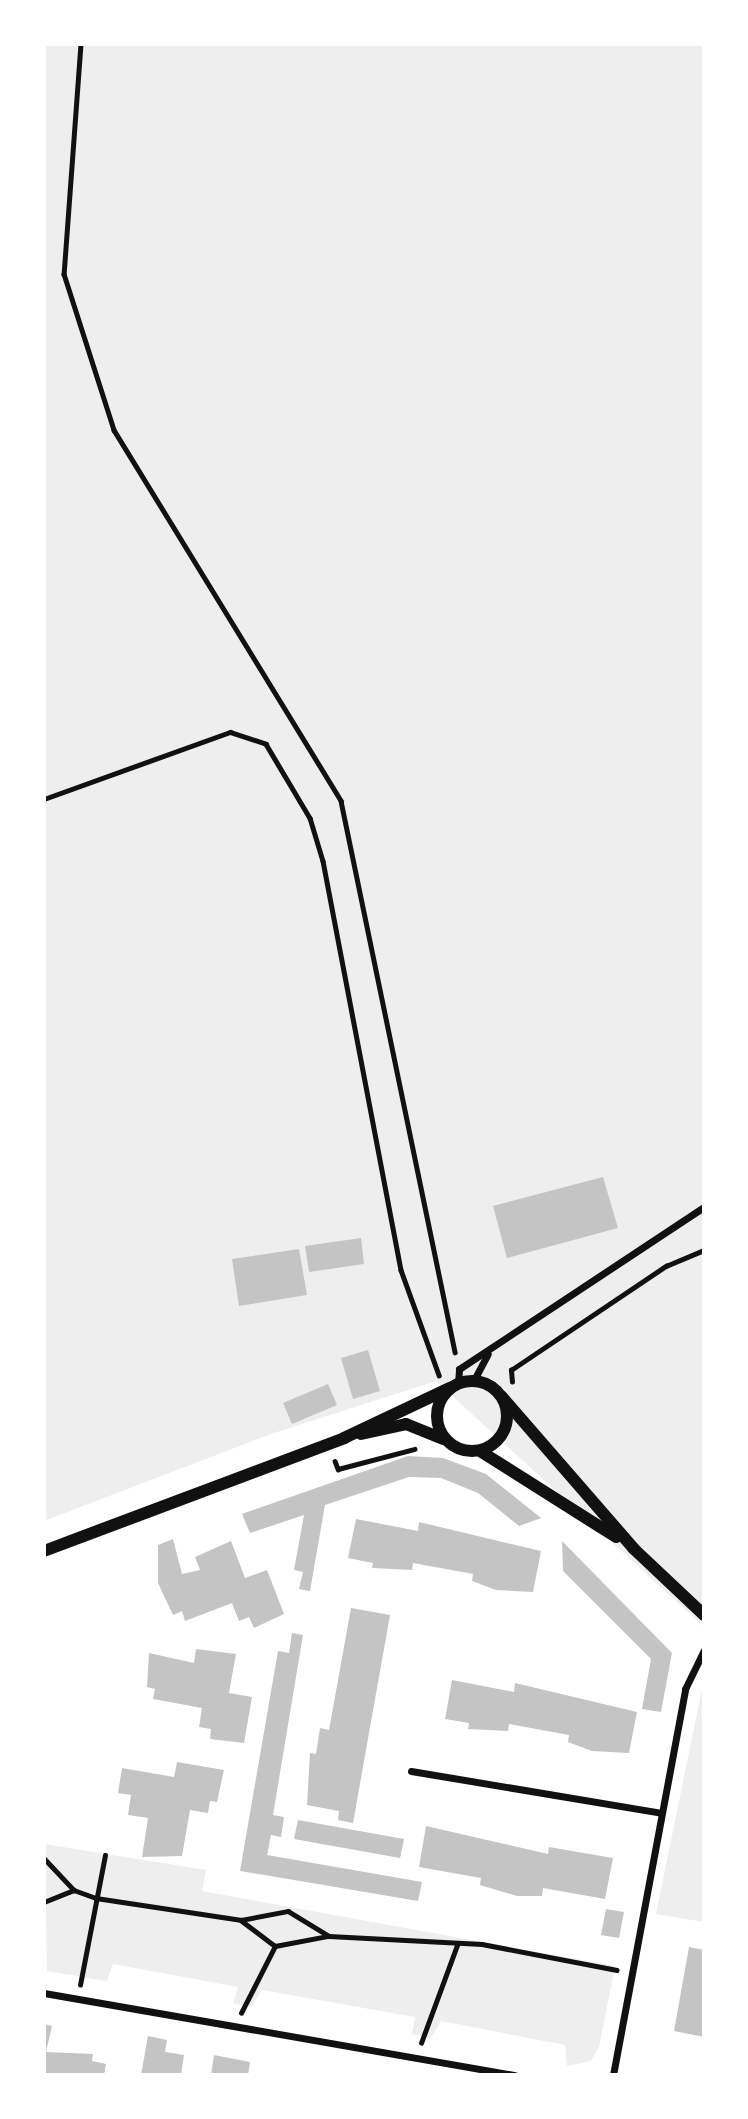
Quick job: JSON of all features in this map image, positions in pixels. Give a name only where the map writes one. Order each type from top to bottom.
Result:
[{"type":"street","points":[[445,1440],[436,1419],[454,1386],[459,1369],[704,1207]]},
{"type":"street","points":[[490,1351],[475,1378],[502,1397],[634,1549],[704,1615]]},
{"type":"street","points":[[44,1551],[344,1438],[454,1386],[487,1384]]},
{"type":"street","points":[[480,1451],[505,1430],[502,1397]]},
{"type":"street","points":[[344,1438],[406,1424],[445,1440],[461,1450],[480,1451],[634,1549]]},
{"type":"street","points":[[613,2075],[685,1689],[704,1650]]},
{"type":"street","points":[[411,1770],[661,1813]]},
{"type":"street","points":[[44,1993],[515,2075]]},
{"type":"path","points":[[81,44],[64,274],[114,430],[341,801],[459,1369]]},
{"type":"path","points":[[44,799],[230,732],[266,744],[310,818],[323,861],[401,1270],[436,1372],[454,1386]]},
{"type":"path","points":[[517,1394],[511,1370],[666,1266],[704,1250]]},
{"type":"path","points":[[77,1999],[104,1855]]},
{"type":"path","points":[[44,1858],[74,1890],[96,1898],[241,1920],[288,1911],[328,1936]]},
{"type":"path","points":[[44,1902],[74,1890]]},
{"type":"path","points":[[241,1920],[275,1945],[328,1936],[457,1945],[482,1944],[631,1973]]},
{"type":"path","points":[[238,2027],[249,1989],[275,1945]]},
{"type":"path","points":[[418,2058],[457,1945]]},
{"type":"shaded area","points":[[44,44],[704,44],[704,1627],[436,1381],[271,1434],[44,1521]]},
{"type":"shaded area","points":[[704,1679],[704,1922],[656,1914]]},
{"type":"shaded area","points":[[44,1844],[206,1870],[202,1891],[615,1966],[599,2047],[591,2061],[567,2066],[565,2045],[441,2021],[431,2038],[412,2034],[415,2017],[262,1990],[252,2006],[242,2005],[233,2003],[238,1987],[113,1964],[107,1981],[47,1971]]},
{"type":"building","points":[[603,1177],[618,1228],[507,1258],[493,1206]]},
{"type":"building","points":[[361,1238],[364,1264],[309,1272],[305,1246]]},
{"type":"building","points":[[299,1249],[307,1295],[239,1306],[232,1259]]},
{"type":"building","points":[[368,1350],[380,1391],[353,1399],[341,1358]]},
{"type":"building","points":[[328,1384],[337,1405],[292,1424],[283,1403]]},
{"type":"building","points":[[408,1456],[443,1458],[486,1474],[541,1518],[519,1526],[478,1493],[441,1478],[409,1477],[325,1505],[310,1591],[299,1589],[303,1572],[294,1570],[304,1515],[250,1533],[242,1514]]},
{"type":"building","points":[[356,1519],[418,1531],[419,1522],[541,1551],[533,1592],[496,1590],[472,1581],[473,1574],[413,1563],[412,1570],[372,1568],[373,1563],[348,1558]]},
{"type":"building","points":[[173,1539],[182,1574],[200,1570],[195,1557],[231,1541],[245,1578],[267,1570],[284,1614],[254,1628],[249,1617],[239,1621],[232,1603],[185,1621],[182,1611],[173,1615],[158,1583],[158,1545]]},
{"type":"building","points":[[562,1541],[672,1653],[661,1712],[642,1709],[651,1659],[563,1571]]},
{"type":"building","points":[[351,1608],[390,1615],[353,1823],[338,1820],[339,1811],[307,1805],[310,1753],[316,1754],[320,1728],[329,1730]]},
{"type":"building","points":[[292,1633],[303,1635],[273,1815],[284,1817],[281,1837],[271,1835],[267,1855],[422,1882],[418,1901],[240,1871],[278,1651],[289,1653]]},
{"type":"building","points":[[196,1649],[236,1654],[229,1693],[252,1697],[244,1743],[210,1739],[211,1729],[199,1727],[202,1708],[153,1699],[155,1689],[147,1687],[149,1653],[194,1663]]},
{"type":"building","points":[[452,1680],[514,1692],[515,1683],[637,1712],[629,1753],[592,1751],[568,1742],[569,1735],[509,1724],[508,1731],[468,1729],[469,1723],[445,1719]]},
{"type":"building","points":[[177,1762],[224,1770],[217,1802],[210,1801],[208,1813],[190,1810],[182,1856],[142,1857],[148,1818],[128,1815],[131,1795],[118,1793],[122,1768],[174,1777]]},
{"type":"building","points":[[298,1820],[404,1839],[400,1858],[294,1839]]},
{"type":"building","points":[[426,1826],[548,1854],[549,1847],[613,1858],[605,1899],[543,1888],[542,1896],[517,1896],[480,1885],[481,1878],[419,1867]]},
{"type":"building","points":[[606,1909],[624,1912],[619,1938],[601,1935]]},
{"type":"building","points":[[689,1947],[704,1950],[704,2037],[674,2031]]},
{"type":"building","points":[[44,2024],[52,2026],[46,2052],[93,2054],[92,2061],[106,2064],[104,2075],[44,2075]]},
{"type":"building","points":[[148,2036],[167,2040],[165,2052],[184,2055],[181,2075],[141,2075]]},
{"type":"building","points":[[214,2055],[250,2062],[248,2075],[211,2075]]}]
